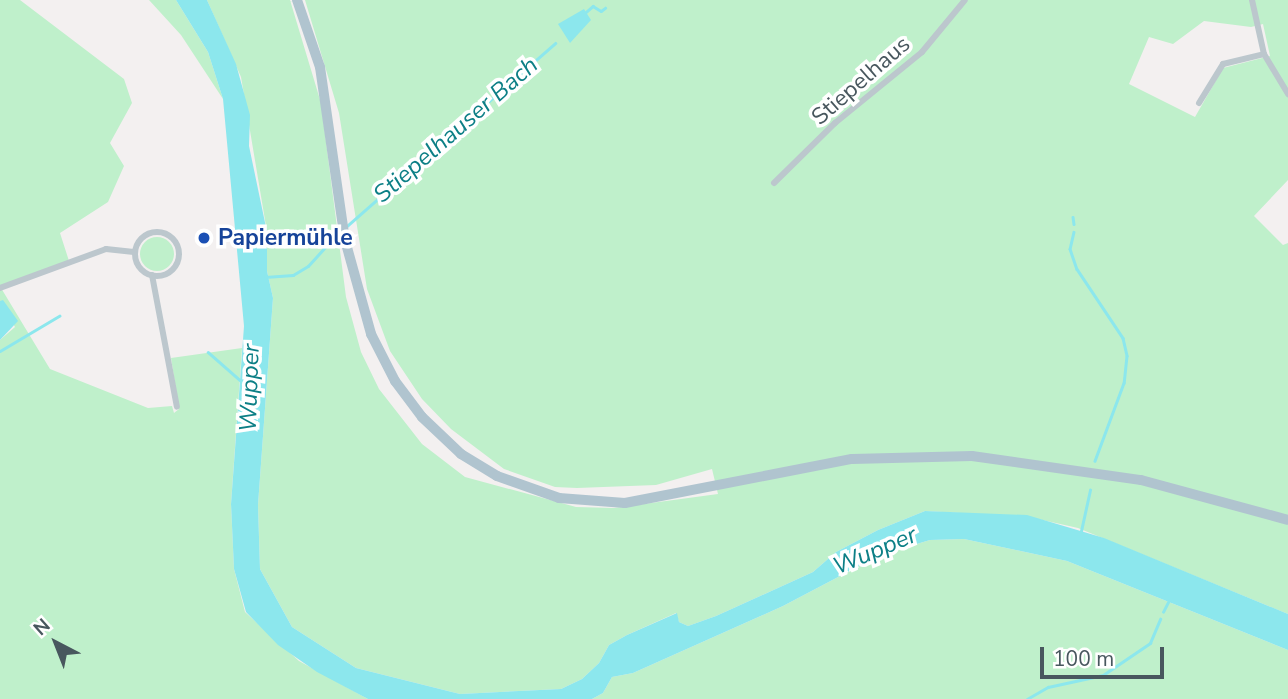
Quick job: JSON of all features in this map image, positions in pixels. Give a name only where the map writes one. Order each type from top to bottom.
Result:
[{"type":"main road","points":[[297,0],[320,67],[356,289],[382,359],[422,418],[478,466],[543,494],[588,502],[643,502],[830,463],[946,455],[1029,461],[1129,478],[1288,520]]},
{"type":"street","name":"Stiepelhaus","points":[[774,183],[835,123],[922,52],[965,0]]},
{"type":"street","points":[[1252,0],[1264,54],[1288,94]]},
{"type":"street","points":[[1199,103],[1223,64],[1264,54]]},
{"type":"street","points":[[153,232],[173,239],[178,252],[176,265],[166,274],[152,275],[139,268],[134,252],[140,239],[153,232]]},
{"type":"street","points":[[0,288],[106,249],[134,252]]},
{"type":"street","points":[[152,275],[177,407]]},
{"type":"green space","points":[[0,0],[20,0],[124,79],[132,103],[110,143],[124,166],[108,202],[60,233],[69,261],[1,288],[50,369],[148,408],[172,406],[174,413],[179,409],[171,358],[242,348],[231,504],[234,569],[245,612],[299,661],[368,699],[0,699],[0,340],[15,327],[0,301]]},
{"type":"green space","points":[[149,0],[176,0],[208,52],[223,99],[181,35]]},
{"type":"green space","points":[[207,0],[290,0],[321,103],[346,297],[361,352],[379,389],[422,444],[465,477],[576,507],[614,508],[718,494],[712,469],[656,485],[577,488],[555,487],[504,469],[451,429],[422,399],[390,351],[367,289],[339,113],[305,0],[1288,0],[1288,180],[1254,216],[1283,245],[1288,243],[1288,614],[1078,528],[1029,517],[925,511],[878,530],[836,552],[813,572],[716,616],[688,626],[679,622],[676,613],[627,635],[609,645],[599,663],[582,679],[561,689],[460,694],[356,668],[292,627],[260,569],[258,505],[273,298],[267,271],[267,232],[241,77]],"holes":[[[1204,21],[1251,27],[1263,24],[1270,56],[1223,68],[1195,117],[1129,84],[1149,37],[1173,44]]]},
{"type":"green space","points":[[157,237],[169,242],[174,254],[169,266],[157,271],[145,266],[140,254],[145,242]]},
{"type":"green space","points":[[964,539],[1067,561],[1288,650],[1288,699],[592,699],[603,693],[612,677],[633,673],[783,606],[880,555],[930,540]]},
{"type":"water","name":"Wupper","points":[[176,0],[207,0],[236,64],[250,115],[249,146],[267,232],[267,271],[273,298],[258,505],[260,569],[292,627],[356,668],[460,694],[561,689],[582,679],[599,663],[609,645],[627,635],[677,613],[679,622],[688,626],[716,616],[813,572],[836,552],[878,530],[925,511],[1027,515],[1104,538],[1288,614],[1288,650],[1067,561],[964,539],[930,540],[880,555],[783,606],[633,673],[612,677],[603,693],[592,699],[368,699],[317,672],[278,645],[246,612],[234,569],[231,504],[244,326],[223,99],[208,52]]},
{"type":"water","points":[[584,9],[591,20],[570,43],[558,24]]},
{"type":"water","points":[[3,300],[18,321],[0,340],[0,301]]},
{"type":"waterway","name":"Stiepelhauser Bach","points":[[586,12],[593,6],[601,11],[605,8]]},
{"type":"waterway","name":"Stiepelhauser Bach","points":[[347,226],[555,43]]},
{"type":"waterway","points":[[1073,217],[1074,224]]},
{"type":"waterway","name":"Stiepelhauser Bach","points":[[265,277],[293,275],[308,266],[339,232]]},
{"type":"waterway","points":[[1074,232],[1070,249],[1077,269],[1123,338],[1127,356],[1124,383],[1095,461]]},
{"type":"waterway","points":[[0,351],[59,316]]},
{"type":"waterway","name":"Wupper","points":[[208,352],[240,380]]},
{"type":"waterway","points":[[1081,531],[1090,490]]},
{"type":"waterway","points":[[1163,612],[1169,600]]},
{"type":"waterway","points":[[1027,699],[1048,687],[1103,675],[1150,643],[1160,619]]},
{"type":"place","name":"Papiermühle","points":[[204,238]]}]
